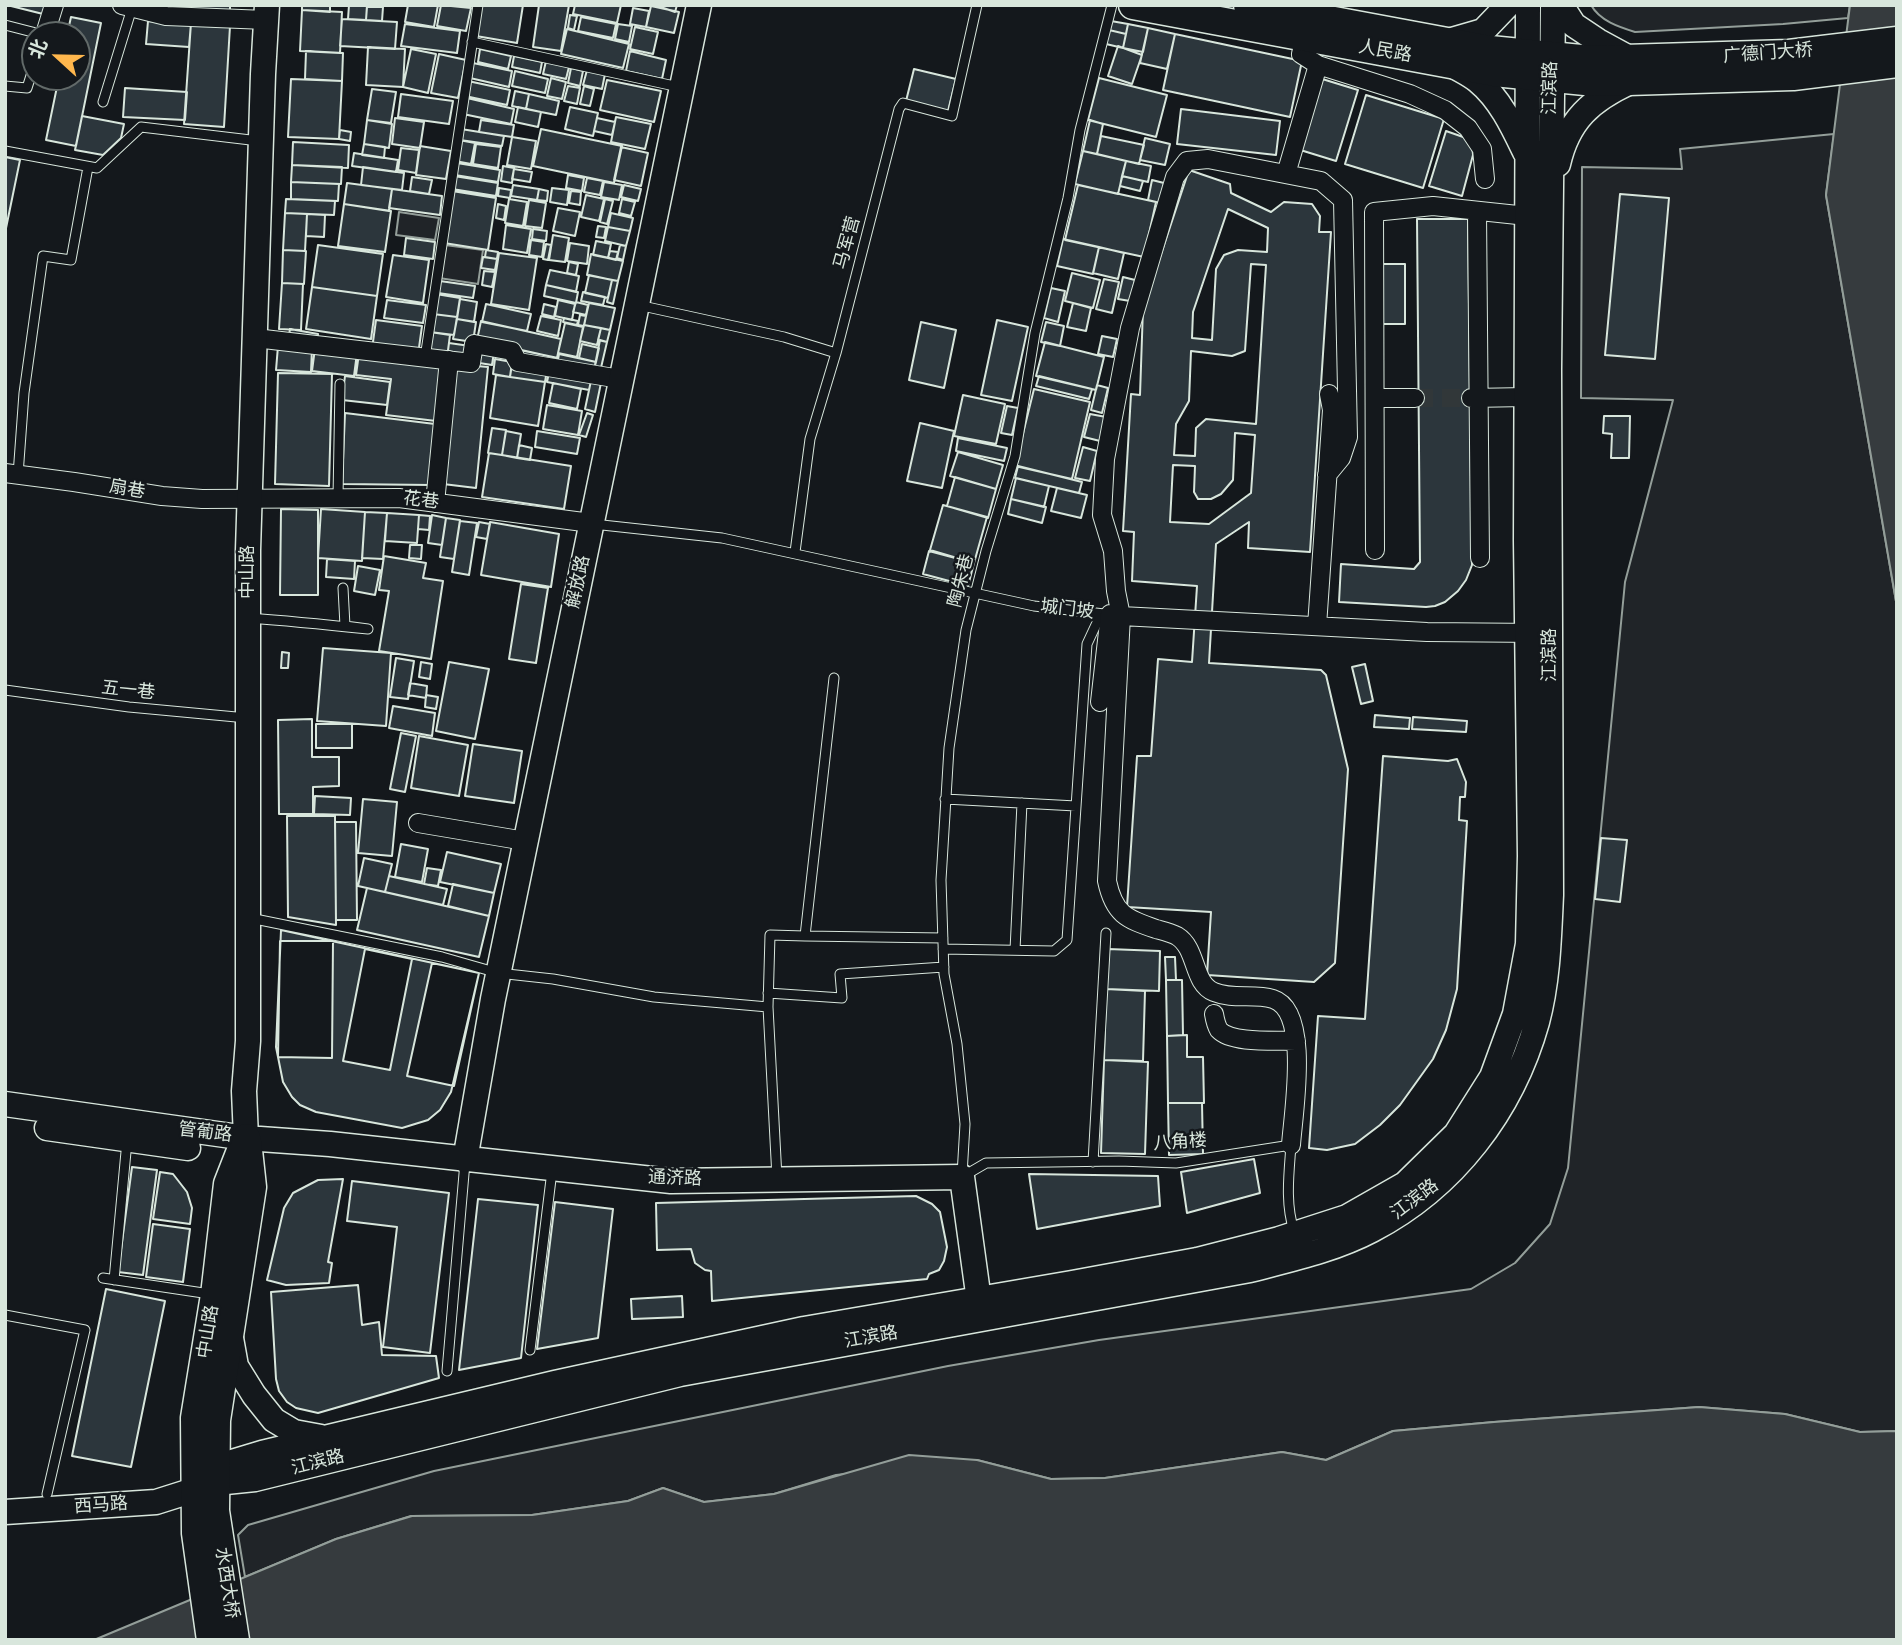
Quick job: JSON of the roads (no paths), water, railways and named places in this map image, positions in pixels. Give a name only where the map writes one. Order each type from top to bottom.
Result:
[{"type":"main road","name":"人民路","points":[[1248,5],[1448,53],[1540,66],[1595,82],[1635,71]]},
{"type":"main road","name":"人民路","points":[[1149,7],[1309,20]]},
{"type":"main road","name":"广德门大桥","points":[[1635,71],[1897,41]]},
{"type":"main road","name":"广德门大桥","points":[[1635,71],[1793,76],[1897,63]]},
{"type":"main road","name":"中山路","points":[[207,1528],[215,1511],[205,1478],[195,1418],[215,1295],[228,1184],[246,1138]]},
{"type":"main road","name":"中山路","points":[[205,1478],[252,1186],[246,1138]]},
{"type":"main road","name":"水西大桥","points":[[207,1528],[211,1640]]},
{"type":"main road","name":"水西大桥","points":[[207,1528],[235,1640]]},
{"type":"street","name":"解放路","points":[[465,1160],[498,973],[699,5]]},
{"type":"street","points":[[1508,5],[1483,31],[1448,53],[1479,81],[1508,116],[1528,156]]},
{"type":"street","name":"江滨路","points":[[1528,5],[1540,66],[1550,195],[1539,633]]},
{"type":"street","name":"江滨路","points":[[205,1478],[325,1438],[555,1383],[804,1329],[1200,1280],[1299,1245],[1318,1252],[1371,1231],[1404,1210],[1432,1189],[1482,1137],[1507,1098],[1524,1061],[1537,1021],[1549,948],[1551,895],[1527,397],[1527,216],[1528,156],[1540,66],[1553,5]]},
{"type":"street","points":[[1550,195],[1561,149],[1571,127],[1589,106],[1635,71],[1574,25],[1561,5]]},
{"type":"street","points":[[127,6],[166,16],[266,12]]},
{"type":"street","name":"中山路","points":[[246,1138],[244,1091],[248,1041],[250,498],[266,12]]},
{"type":"street","points":[[1309,20],[1301,54],[1318,65],[1410,94],[1445,110],[1468,128],[1482,149],[1485,179]]},
{"type":"street","points":[[1286,174],[1318,65]]},
{"type":"street","points":[[1100,702],[1116,591],[1113,551],[1102,515],[1105,458],[1130,328],[1175,177],[1187,161],[1208,159],[1321,181],[1343,200],[1348,437],[1341,458],[1327,475]]},
{"type":"street","points":[[1375,550],[1374,212],[1433,206],[1527,216]]},
{"type":"street","points":[[1477,211],[1475,398],[1480,558]]},
{"type":"street","points":[[255,338],[471,363],[474,344],[512,351],[518,362],[620,379]]},
{"type":"street","points":[[435,503],[449,360]]},
{"type":"street","points":[[1317,626],[1332,410],[1329,394]]},
{"type":"street","points":[[1475,398],[1527,397]]},
{"type":"street","points":[[1375,398],[1415,398]]},
{"type":"street","name":"扇巷","points":[[12,474],[162,496],[250,498]]},
{"type":"street","name":"花巷","points":[[250,498],[399,498],[591,523]]},
{"type":"street","points":[[1111,615],[1107,881],[1111,901],[1133,921],[1177,936],[1191,952],[1201,980],[1213,992],[1233,997],[1272,999],[1283,1004],[1292,1020],[1296,1041],[1291,1145]]},
{"type":"street","name":"城门坡","points":[[1111,615],[1427,632],[1539,633]]},
{"type":"street","points":[[418,823],[525,841]]},
{"type":"street","points":[[1214,1014],[1217,1027],[1225,1035],[1244,1039],[1296,1041]]},
{"type":"street","name":"管葡路","points":[[5,1104],[128,1131],[189,1148],[246,1138]]},
{"type":"street","name":"管葡路","points":[[5,1122],[128,1131]]},
{"type":"street","name":"通济路","points":[[246,1138],[330,1144],[671,1181],[962,1177]]},
{"type":"street","points":[[962,1177],[981,1309]]},
{"type":"street","name":"江滨路","points":[[205,1478],[255,1479],[680,1374],[981,1309]]},
{"type":"street","points":[[230,1331],[236,1366],[274,1420],[294,1432],[325,1438]]},
{"type":"street","name":"西马路","points":[[5,1497],[151,1486],[205,1478]]},
{"type":"street","name":"西马路","points":[[5,1512],[156,1502],[205,1478]]},
{"type":"lane","points":[[425,358],[478,5]]},
{"type":"lane","name":"马军营","points":[[794,552],[810,439],[836,353],[899,109],[903,103],[952,116],[977,5]]},
{"type":"lane","name":"陶朱巷","points":[[962,1177],[965,1124],[943,949],[941,880],[949,748],[966,630],[1015,456],[1035,333],[1068,198],[1080,130],[1112,5]]},
{"type":"lane","points":[[103,102],[127,6]]},
{"type":"lane","points":[[472,42],[681,88]]},
{"type":"lane","points":[[5,151],[97,169],[141,127],[261,141]]},
{"type":"lane","points":[[12,474],[43,256],[71,260],[88,167]]},
{"type":"lane","points":[[636,304],[784,337],[836,353]]},
{"type":"lane","points":[[338,497],[340,384]]},
{"type":"lane","name":"城门坡","points":[[591,523],[722,538],[1034,606],[1111,615]]},
{"type":"lane","points":[[343,588],[345,626]]},
{"type":"lane","points":[[943,949],[1054,951],[1067,940],[1087,644],[1111,615]]},
{"type":"lane","points":[[248,618],[368,628]]},
{"type":"lane","points":[[806,936],[834,678]]},
{"type":"lane","name":"五一巷","points":[[5,690],[129,707],[248,718]]},
{"type":"lane","points":[[945,799],[1076,806]]},
{"type":"lane","points":[[1014,950],[1022,803]]},
{"type":"lane","points":[[248,918],[442,957],[498,973],[553,979],[654,997],[768,1007]]},
{"type":"lane","points":[[1093,1162],[1106,933]]},
{"type":"lane","points":[[777,1179],[768,1007],[770,935],[943,938]]},
{"type":"lane","points":[[768,993],[842,998],[840,974],[944,967]]},
{"type":"lane","points":[[128,1131],[109,1279],[215,1295]]},
{"type":"lane","points":[[1291,1145],[1288,1193],[1291,1219],[1299,1245]]},
{"type":"lane","name":"八角楼","points":[[962,1177],[986,1163],[1176,1163],[1291,1145]]},
{"type":"lane","points":[[447,1371],[465,1160]]},
{"type":"lane","points":[[530,1350],[553,1169]]},
{"type":"lane","points":[[5,1315],[85,1330],[47,1494]]},
{"type":"tunnel","points":[[1415,398],[1471,398]]}]
